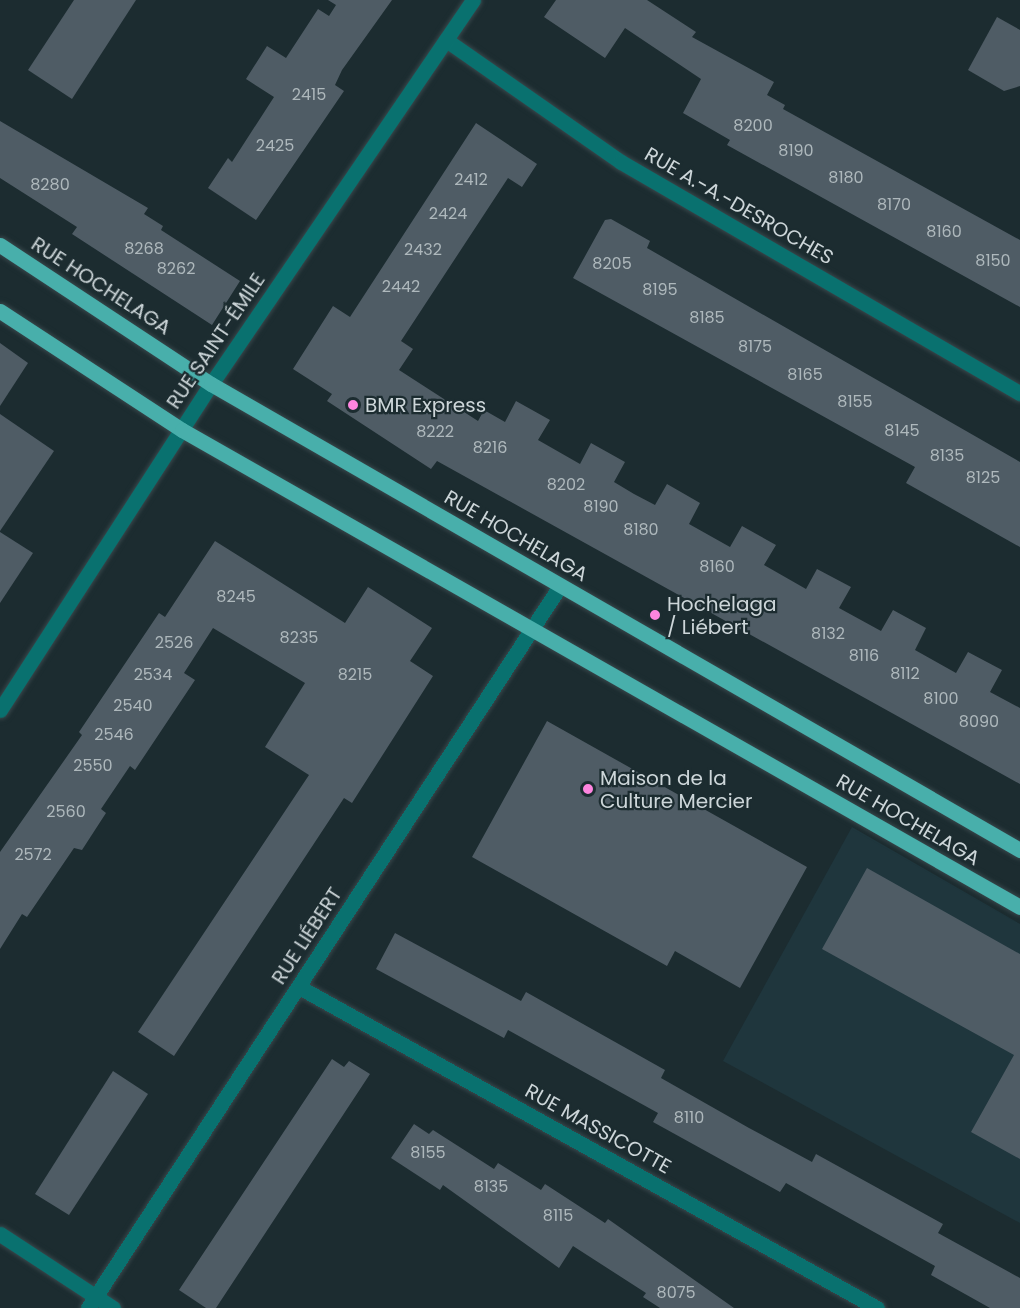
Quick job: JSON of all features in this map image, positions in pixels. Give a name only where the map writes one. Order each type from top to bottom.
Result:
[{"type":"main road","name":"RUE HOCHELAGA","points":[[0,245],[211,384],[1020,850]]},
{"type":"main road","name":"RUE HOCHELAGA","points":[[0,311],[183,430],[1020,907]]},
{"type":"street","name":"RUE SAINT-ÉMILE","points":[[0,710],[211,384],[473,0]]},
{"type":"street","name":"RUE A.-A.-DESROCHES","points":[[446,40],[621,162],[1020,393]]},
{"type":"street","name":"RUE LIÉBERT","points":[[91,1302],[560,586]]},
{"type":"street","name":"RUE MASSICOTTE","points":[[299,987],[877,1308]]},
{"type":"street","points":[[0,1234],[91,1302],[113,1308]]},
{"type":"shaded area","points":[[852,827],[1020,924],[1020,1223],[723,1061]]},
{"type":"building","points":[[74,0],[136,0],[72,99],[28,70]]},
{"type":"building","points":[[328,0],[392,0],[342,70],[335,85],[344,91],[256,220],[208,188],[228,158],[232,162],[274,97],[246,79],[267,46],[286,58],[318,9],[329,16],[336,5]]},
{"type":"building","points":[[556,0],[647,0],[696,32],[692,37],[774,82],[767,95],[785,105],[783,109],[1020,240],[1020,307],[727,145],[730,140],[683,113],[701,79],[625,28],[605,58],[544,17]]},
{"type":"building","points":[[997,17],[1020,30],[1020,86],[1004,91],[968,70]]},
{"type":"building","points":[[0,121],[148,208],[144,214],[163,226],[161,230],[240,281],[212,325],[72,234],[77,227],[0,178]]},
{"type":"building","points":[[476,123],[537,164],[522,187],[508,178],[401,341],[413,349],[399,370],[478,421],[484,410],[505,422],[516,401],[550,420],[538,440],[580,464],[591,443],[625,462],[614,482],[634,494],[655,505],[667,484],[700,503],[689,524],[730,547],[742,526],[776,545],[764,565],[806,589],[817,569],[851,587],[839,608],[881,631],[893,610],[926,628],[915,650],[956,673],[968,652],[1002,670],[990,692],[1020,708],[1020,784],[437,461],[431,469],[327,401],[332,394],[293,369],[333,306],[350,317]]},
{"type":"building","points":[[611,219],[650,241],[647,248],[1020,462],[1020,547],[906,483],[915,467],[573,278],[605,220]]},
{"type":"building","points":[[0,343],[28,363],[0,406]]},
{"type":"building","points":[[0,414],[54,451],[0,531]]},
{"type":"building","points":[[0,532],[33,553],[0,603]]},
{"type":"building","points":[[215,541],[345,623],[368,587],[432,628],[410,661],[433,676],[352,803],[344,798],[174,1056],[138,1032],[309,775],[265,747],[305,683],[213,628],[184,673],[195,680],[135,770],[130,766],[101,809],[106,813],[82,850],[74,848],[27,917],[22,914],[0,949],[0,852],[82,735],[79,732],[159,613],[165,617]]},
{"type":"building","name":"Maison de la Culture Mercier","points":[[547,721],[807,867],[740,988],[675,951],[667,966],[472,857]]},
{"type":"building","points":[[867,868],[1020,954],[1020,1159],[971,1132],[1014,1055],[822,949]]},
{"type":"building","points":[[395,933],[521,1001],[526,992],[665,1070],[661,1078],[749,1128],[812,1162],[816,1154],[943,1224],[938,1233],[1020,1278],[1020,1308],[990,1308],[931,1275],[935,1266],[786,1183],[780,1192],[653,1122],[658,1113],[508,1030],[504,1038],[376,969]]},
{"type":"building","points":[[332,1059],[344,1067],[349,1061],[370,1074],[216,1308],[206,1308],[179,1290]]},
{"type":"building","points":[[113,1071],[148,1094],[69,1215],[35,1194]]},
{"type":"building","points":[[414,1124],[429,1134],[433,1130],[494,1169],[498,1163],[541,1190],[545,1184],[605,1223],[608,1219],[734,1308],[660,1308],[643,1297],[646,1293],[573,1246],[559,1268],[443,1185],[440,1190],[391,1158]]},
{"type":"place","name":"BMR Express","points":[[353,405]]},
{"type":"place","name":"Hochelaga / Liébert","points":[[655,615]]},
{"type":"place","name":"Maison de la Culture Mercier","points":[[588,789]]}]
